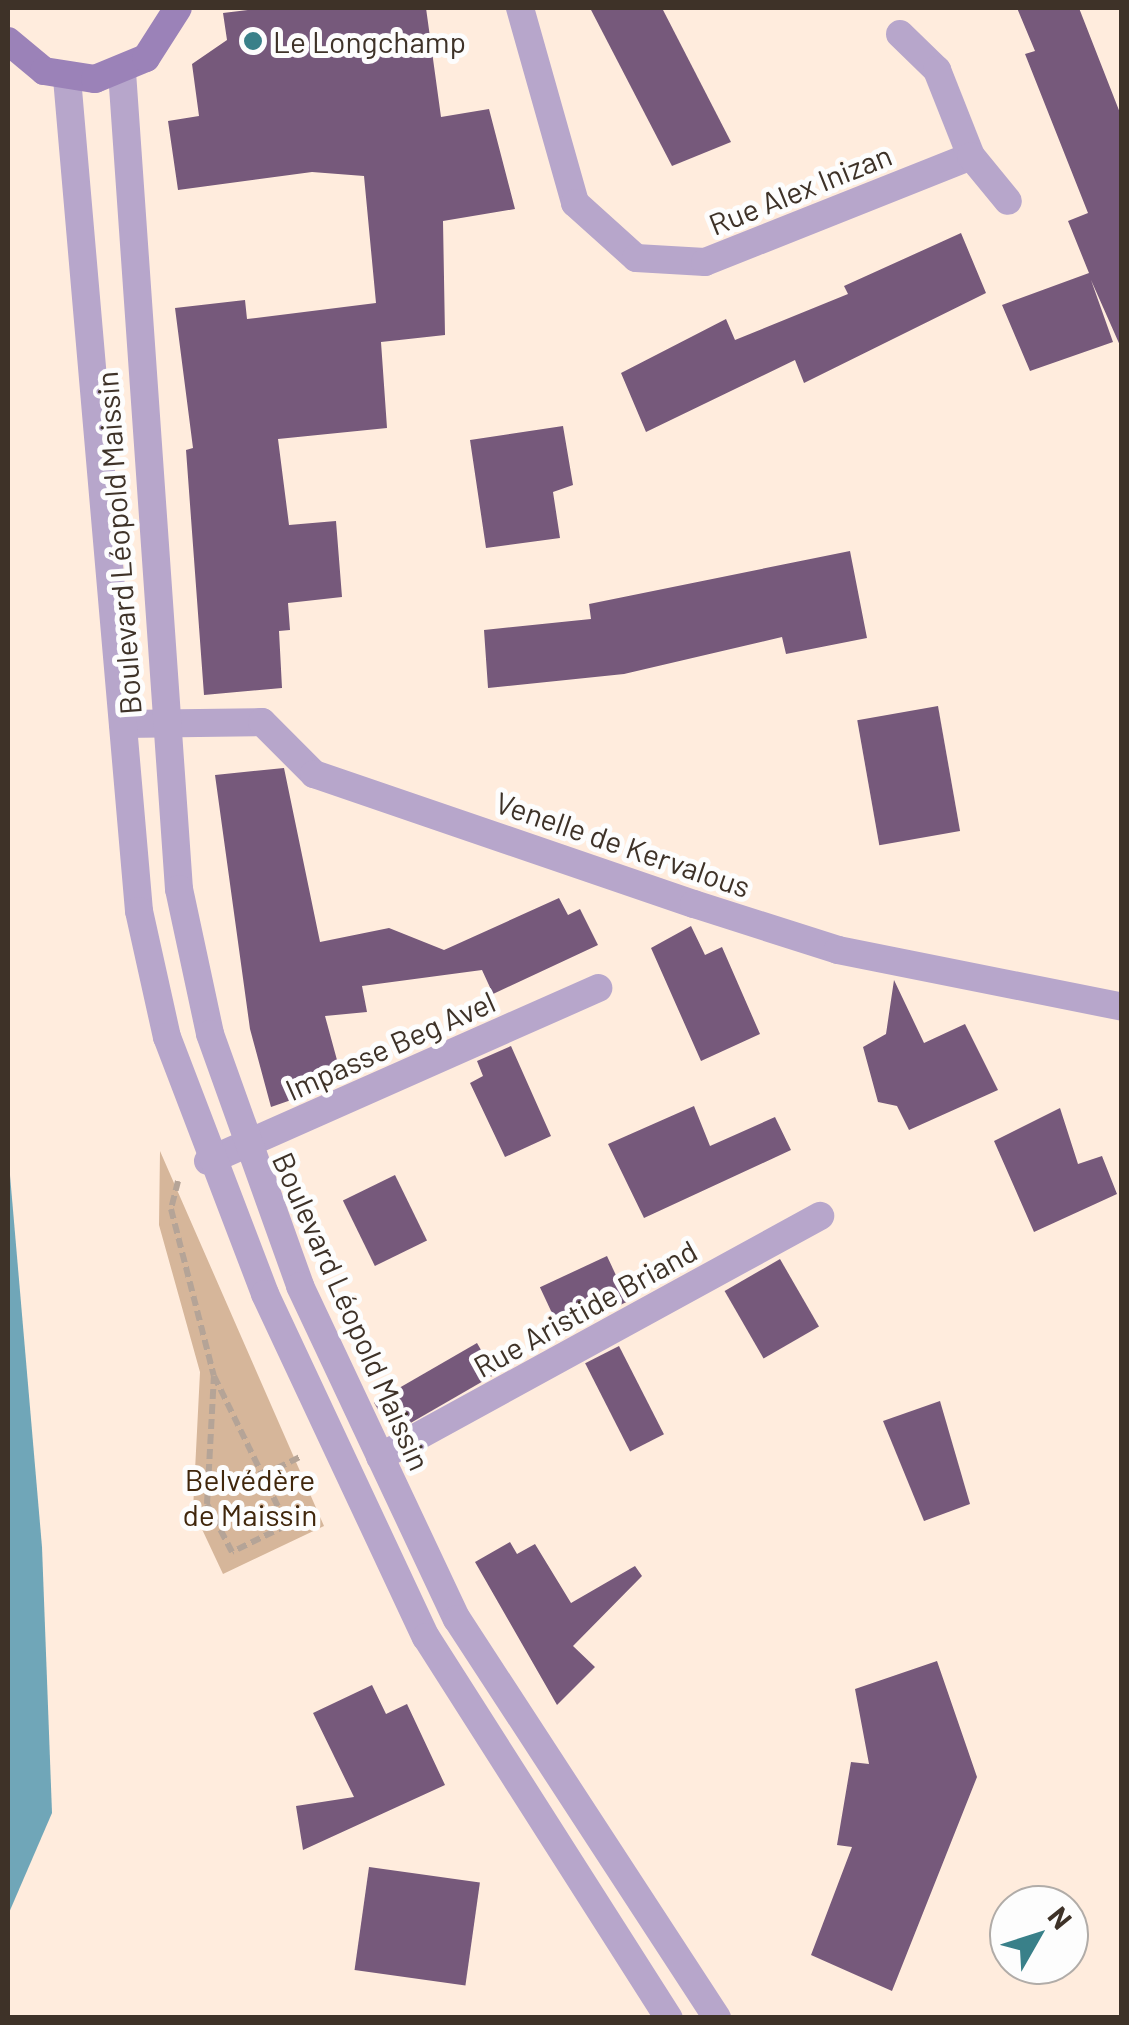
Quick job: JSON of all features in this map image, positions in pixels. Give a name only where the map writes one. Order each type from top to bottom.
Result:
[{"type":"main road","points":[[8,41],[67,78],[122,72],[164,39],[178,8]]},
{"type":"street","name":"Rue Alex Inizan","points":[[520,8],[575,203],[636,258],[705,262],[971,156]]},
{"type":"street","points":[[900,34],[936,70],[971,156],[1008,201]]},
{"type":"street","name":"Boulevard Léopold Maissin","points":[[122,72],[178,889],[244,1146],[380,1457],[457,1620],[716,2018]]},
{"type":"street","name":"Boulevard Léopold Maissin","points":[[67,78],[140,911],[197,1164],[426,1636],[669,2018]]},
{"type":"street","name":"Venelle de Kervalous","points":[[123,724],[164,720],[262,722],[314,774],[838,950],[1122,1007]]},
{"type":"street","name":"Impasse Beg Avel","points":[[197,1164],[598,988]]},
{"type":"street","name":"Rue Aristide Briand","points":[[380,1457],[820,1216]]},
{"type":"path","points":[[197,1164],[171,1209],[214,1376],[287,1525],[232,1552],[206,1504],[214,1376]]},
{"type":"path","points":[[263,1475],[308,1453]]},
{"type":"green space","name":"Belvédère de Maissin","points":[[160,1151],[324,1526],[223,1574],[193,1510],[200,1372],[159,1225]]},
{"type":"water","points":[[8,1152],[42,1547],[52,1813],[8,1915]]},
{"type":"building","points":[[263,8],[426,8],[441,117],[489,109],[515,209],[443,221],[445,335],[381,342],[387,428],[278,439],[289,525],[336,521],[342,597],[288,603],[290,630],[279,631],[282,688],[204,695],[186,450],[193,448],[175,308],[245,300],[247,319],[376,303],[364,176],[312,172],[178,190],[168,121],[199,116],[192,64],[227,40],[223,13]]},
{"type":"building","points":[[590,8],[662,8],[731,142],[672,166]]},
{"type":"building","points":[[1017,8],[1079,8],[1122,118],[1122,350],[1091,280],[1113,342],[1030,371],[1002,305],[1089,273],[1068,221],[1088,213],[1025,54],[1035,51]]},
{"type":"building","points":[[961,233],[986,293],[804,383],[795,360],[646,432],[621,373],[726,319],[735,340],[848,294],[844,286]]},
{"type":"building","points":[[563,426],[573,485],[553,492],[560,538],[486,548],[470,440]]},
{"type":"building","points":[[850,551],[867,638],[786,654],[782,637],[624,674],[488,688],[484,630],[591,619],[589,604]]},
{"type":"building","points":[[938,706],[960,831],[879,845],[857,720]]},
{"type":"building","points":[[284,768],[320,942],[389,928],[444,950],[559,898],[568,915],[580,909],[598,945],[493,994],[482,970],[362,986],[367,1012],[325,1016],[343,1082],[271,1107],[250,1029],[215,775]]},
{"type":"building","points":[[691,926],[705,955],[722,947],[760,1034],[701,1061],[651,948]]},
{"type":"building","points":[[894,980],[924,1043],[965,1024],[998,1090],[909,1130],[897,1106],[878,1102],[863,1047],[886,1034]]},
{"type":"building","points":[[511,1046],[551,1136],[505,1157],[470,1083],[483,1076],[477,1061]]},
{"type":"building","points":[[694,1106],[710,1146],[775,1117],[791,1150],[644,1218],[608,1144]]},
{"type":"building","points":[[1060,1108],[1078,1164],[1102,1156],[1117,1194],[1034,1232],[994,1141]]},
{"type":"building","points":[[395,1175],[427,1241],[375,1266],[343,1200]]},
{"type":"building","points":[[607,1256],[628,1301],[561,1333],[540,1287]]},
{"type":"building","points":[[780,1259],[819,1327],[764,1359],[725,1291]]},
{"type":"building","points":[[477,1343],[495,1374],[392,1434],[374,1402]]},
{"type":"building","points":[[619,1346],[664,1434],[630,1451],[585,1363]]},
{"type":"building","points":[[940,1401],[970,1504],[924,1521],[883,1421]]},
{"type":"building","points":[[510,1542],[517,1554],[535,1544],[571,1603],[635,1566],[642,1576],[573,1646],[595,1667],[557,1705],[475,1562]]},
{"type":"building","points":[[937,1661],[977,1777],[892,1991],[811,1955],[852,1847],[837,1845],[851,1762],[869,1764],[855,1689]]},
{"type":"building","points":[[372,1685],[386,1714],[407,1704],[445,1785],[303,1850],[296,1806],[354,1797],[313,1713]]},
{"type":"building","points":[[369,1867],[480,1883],[465,1986],[355,1970]]},
{"type":"place","name":"Le Longchamp","points":[[253,41]]}]
